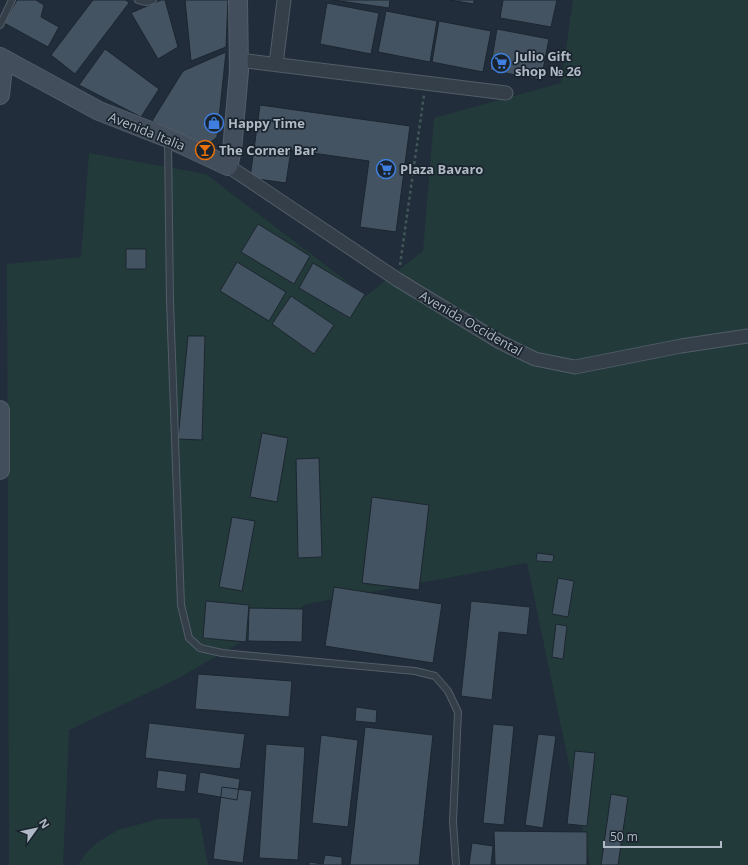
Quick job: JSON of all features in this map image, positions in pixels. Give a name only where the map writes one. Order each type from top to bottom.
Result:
[{"type":"street","points":[[228,166],[232,150],[239,60],[238,0]]},
{"type":"street","points":[[276,64],[284,0]]},
{"type":"street","points":[[0,94],[2,58]]},
{"type":"street","name":"Avenida Italia","points":[[2,58],[99,111],[168,138],[228,166]]},
{"type":"street","points":[[239,60],[506,93]]},
{"type":"street","name":"Avenida Occidental","points":[[228,166],[398,280],[500,342],[535,359],[575,367],[681,346],[748,336]]},
{"type":"street","points":[[0,410],[0,470]]},
{"type":"lane","points":[[0,25],[12,0]]},
{"type":"lane","points":[[138,0],[140,2],[153,0]]},
{"type":"lane","points":[[168,138],[170,301],[176,494],[181,605],[189,638],[200,648],[222,653],[415,671],[435,676],[448,691],[458,712],[453,822],[456,865]]},
{"type":"path","points":[[398,280],[426,83]]},
{"type":"green space","points":[[573,0],[748,0],[748,865],[590,865],[527,563],[307,604],[177,679],[69,730],[63,865],[9,865],[7,264],[81,257],[89,153],[206,174],[366,296],[423,251],[434,118],[561,83]]},
{"type":"green space","points":[[199,818],[208,865],[78,865],[85,854],[98,842],[118,830],[158,819]]},
{"type":"building","points":[[17,0],[36,0],[44,5],[41,17],[59,27],[48,47],[4,23]]},
{"type":"building","points":[[93,0],[126,0],[129,3],[75,74],[51,55]]},
{"type":"building","points":[[161,0],[165,0],[178,47],[158,59],[131,13]]},
{"type":"building","points":[[185,0],[228,0],[226,47],[191,61]]},
{"type":"building","points":[[333,0],[390,0],[389,8]]},
{"type":"building","points":[[449,0],[474,0],[474,4]]},
{"type":"building","points":[[503,0],[557,0],[551,27],[500,18]]},
{"type":"building","points":[[327,3],[379,13],[371,54],[320,44]]},
{"type":"building","points":[[386,11],[437,21],[430,62],[378,52]]},
{"type":"building","points":[[439,21],[491,31],[483,72],[432,62]]},
{"type":"building","points":[[497,29],[549,39],[541,80],[490,70]]},
{"type":"building","points":[[105,49],[159,89],[141,117],[79,85]]},
{"type":"building","points":[[226,52],[217,137],[204,148],[152,121],[183,71]]},
{"type":"building","name":"Plaza Bavaro","points":[[260,105],[410,126],[396,232],[360,227],[369,161],[291,150],[286,183],[250,178]]},
{"type":"building","points":[[258,224],[310,256],[294,284],[241,252]]},
{"type":"building","points":[[126,249],[146,249],[146,269],[126,269]]},
{"type":"building","points":[[237,262],[286,292],[269,321],[220,291]]},
{"type":"building","points":[[313,263],[365,294],[350,318],[299,288]]},
{"type":"building","points":[[291,296],[334,325],[314,354],[272,324]]},
{"type":"building","points":[[188,336],[205,336],[202,440],[178,439]]},
{"type":"building","points":[[262,433],[288,438],[277,502],[250,497]]},
{"type":"building","points":[[319,458],[322,557],[298,558],[296,459]]},
{"type":"building","points":[[372,497],[429,505],[419,590],[362,583]]},
{"type":"building","points":[[232,517],[255,521],[242,591],[219,587]]},
{"type":"building","points":[[537,553],[554,555],[553,562],[536,561]]},
{"type":"building","points":[[558,578],[574,581],[568,617],[552,614]]},
{"type":"building","points":[[334,587],[442,604],[433,663],[325,646]]},
{"type":"building","points":[[206,601],[249,605],[246,642],[203,638]]},
{"type":"building","points":[[471,601],[530,607],[527,635],[499,632],[492,700],[461,696]]},
{"type":"building","points":[[249,608],[303,609],[302,642],[248,641]]},
{"type":"building","points":[[556,624],[567,626],[563,659],[552,657]]},
{"type":"building","points":[[198,674],[292,681],[289,717],[195,709]]},
{"type":"building","points":[[356,707],[377,710],[376,723],[355,721]]},
{"type":"building","points":[[149,723],[245,734],[240,769],[145,758]]},
{"type":"building","points":[[493,724],[514,726],[504,825],[483,823]]},
{"type":"building","points":[[365,727],[433,735],[419,865],[350,865]]},
{"type":"building","points":[[538,734],[556,736],[543,828],[525,825]]},
{"type":"building","points":[[321,735],[358,740],[348,827],[312,823]]},
{"type":"building","points":[[266,744],[305,747],[298,860],[259,858]]},
{"type":"building","points":[[575,751],[595,753],[587,826],[567,824]]},
{"type":"building","points":[[158,770],[187,774],[185,792],[156,788]]},
{"type":"building","points":[[200,772],[240,779],[237,800],[197,793]]},
{"type":"building","points":[[222,787],[252,791],[243,863],[213,859]]},
{"type":"building","points":[[611,794],[628,797],[618,865],[601,865]]},
{"type":"building","points":[[494,831],[587,832],[587,865],[495,865]]},
{"type":"building","points":[[472,843],[493,846],[491,865],[469,865]]},
{"type":"building","points":[[325,855],[342,857],[342,865],[309,865],[309,862],[323,864]]},
{"type":"place","name":"Julio Gift shop № 26","points":[[501,63]]},
{"type":"place","name":"Happy Time","points":[[214,123]]},
{"type":"place","name":"The Corner Bar","points":[[205,150]]},
{"type":"place","name":"Plaza Bavaro","points":[[386,169]]}]
